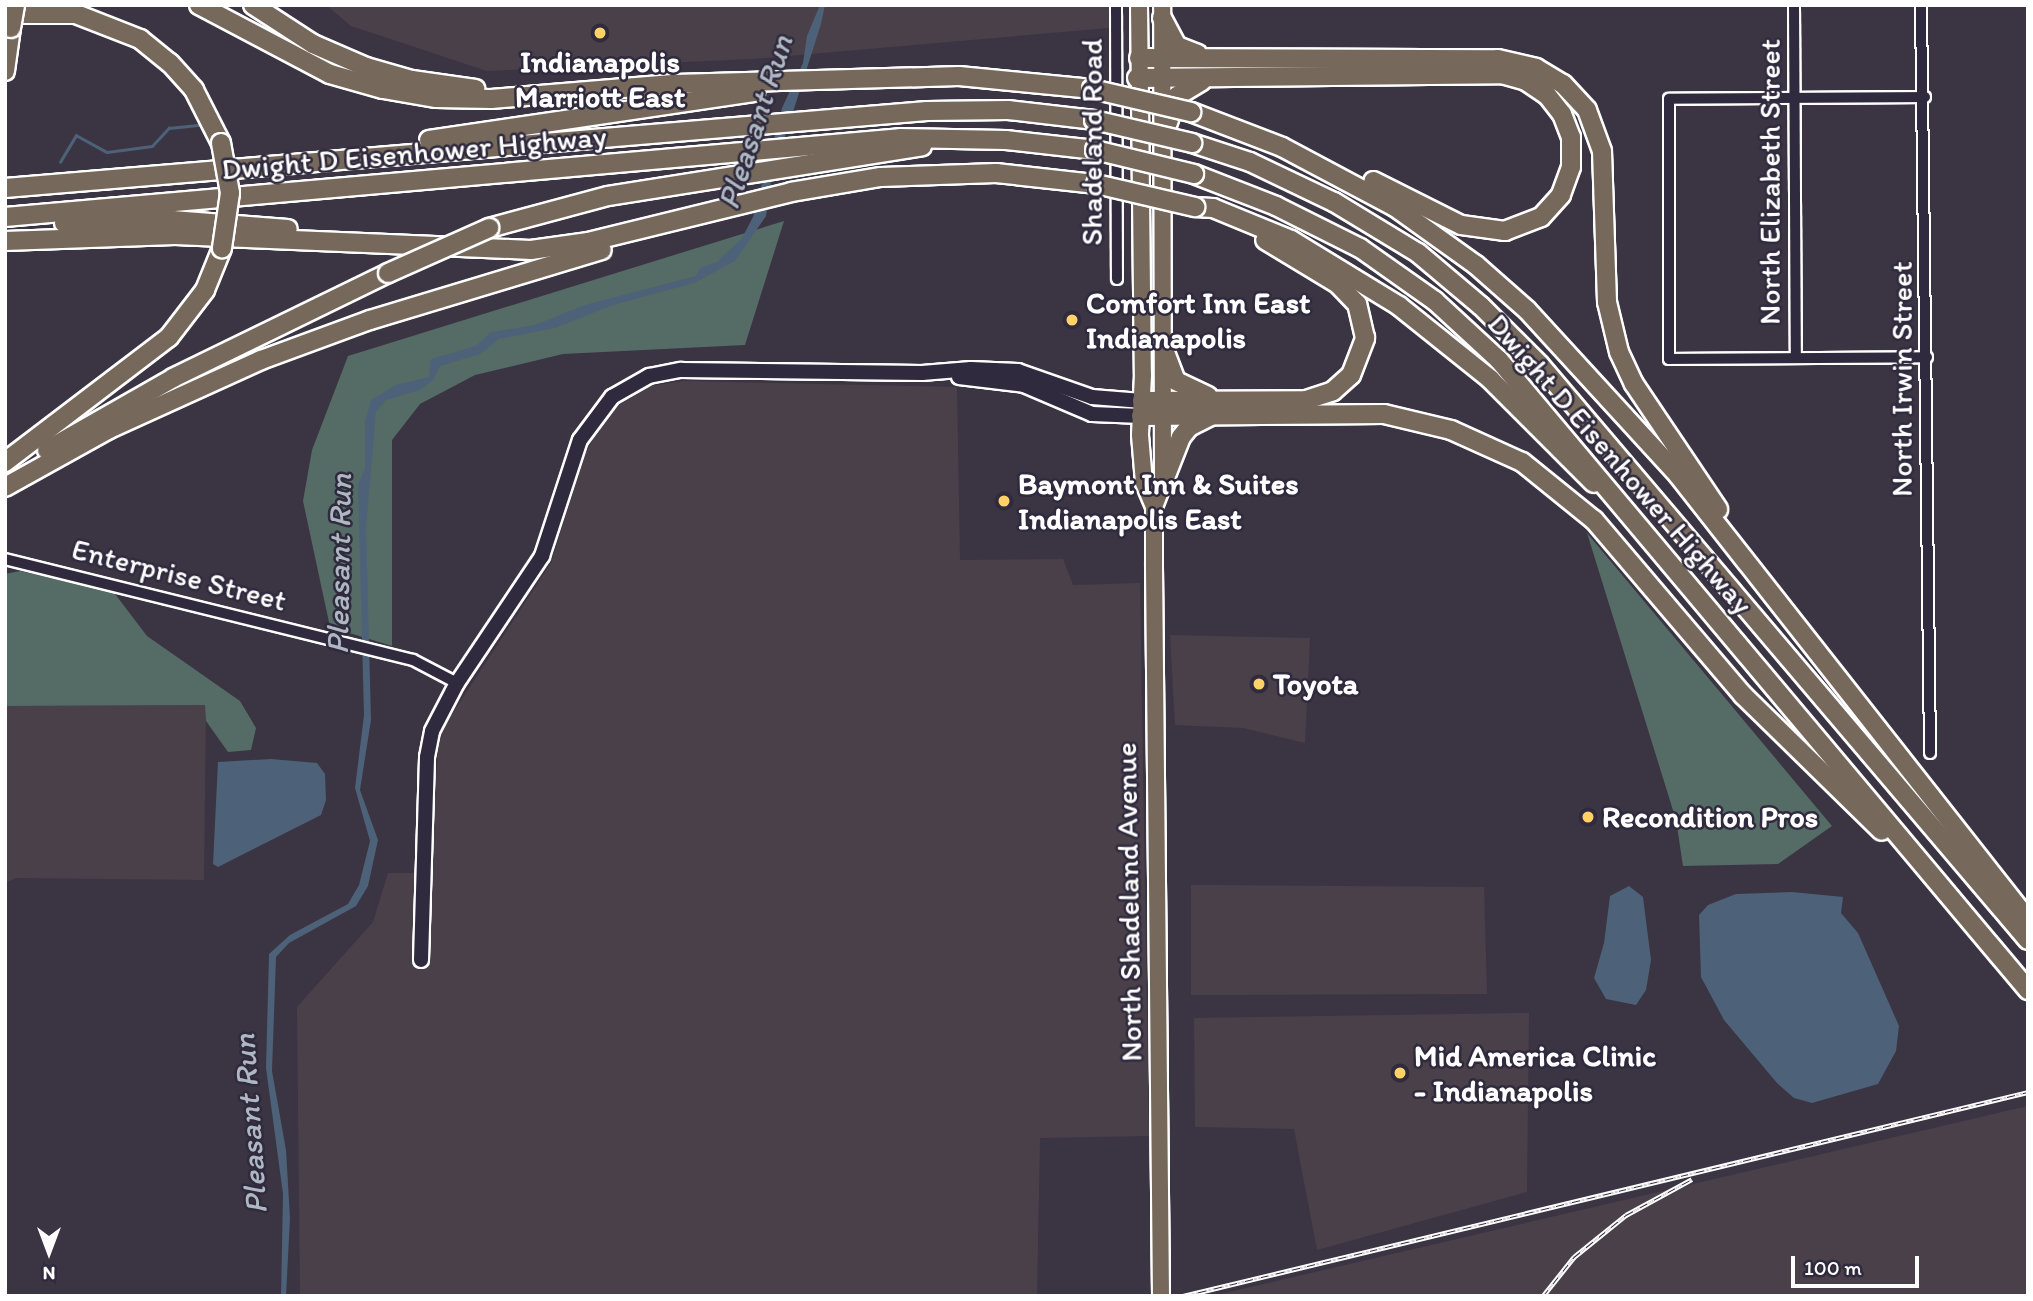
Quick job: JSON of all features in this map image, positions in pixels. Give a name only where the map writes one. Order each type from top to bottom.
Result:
[{"type":"highway","points":[[5,71],[8,21],[15,5]]},
{"type":"highway","points":[[199,5],[305,63],[383,89],[464,100],[556,93],[769,85]]},
{"type":"highway","points":[[253,5],[313,44],[388,74],[459,88],[556,93]]},
{"type":"highway","points":[[1162,12],[1177,46],[1211,57]]},
{"type":"highway","points":[[5,462],[169,337],[205,290],[222,248],[230,193],[221,143],[194,90],[140,39],[76,13],[8,21]]},
{"type":"highway","points":[[1139,58],[1506,60],[1536,68],[1569,89],[1591,118],[1602,151],[1607,302],[1622,360],[1761,577]]},
{"type":"highway","points":[[250,167],[351,148],[464,136],[769,85],[802,81],[959,76],[1092,89],[1191,112],[1282,147],[1334,162],[1443,218],[1490,232],[1519,228],[1549,210],[1566,186],[1573,157],[1568,128],[1554,102],[1535,85],[1507,75],[1138,78]]},
{"type":"highway","points":[[1162,140],[1181,92],[1209,78]]},
{"type":"highway","name":"Dwight D Eisenhower Highway","points":[[5,188],[816,118],[982,109],[1094,120],[1192,143],[1270,171],[1353,212],[1418,253],[1500,323],[2028,940]]},
{"type":"highway","name":"Dwight D Eisenhower Highway","points":[[5,219],[900,138],[960,139],[1095,150],[1194,174],[1342,238],[1435,301],[1508,368],[2028,990]]},
{"type":"highway","points":[[5,476],[161,384],[388,272],[489,228],[583,200],[960,139]]},
{"type":"highway","points":[[1282,147],[1395,206],[1476,265],[1527,310],[1672,468],[1761,577],[2028,920]]},
{"type":"highway","points":[[5,241],[175,235],[444,249],[566,246],[791,192],[871,178],[942,173],[1017,174],[1096,184],[1195,207],[1213,208],[1291,240],[1399,306],[1490,379],[1574,466],[1634,518]]},
{"type":"highway","points":[[1163,483],[1189,427],[1225,407],[1306,400],[1333,391],[1358,365],[1364,326],[1357,304],[1338,284],[1280,248],[1195,207]]},
{"type":"highway","points":[[5,487],[156,406],[283,351],[726,209]]},
{"type":"highway","points":[[5,219],[199,221],[444,249]]},
{"type":"highway","points":[[1163,347],[1180,385],[1225,407]]},
{"type":"highway","points":[[1141,408],[1225,407],[1394,416],[1451,430],[1522,462],[1594,520],[1743,695],[1931,876]]},
{"type":"main road","name":"North Shadeland Avenue","points":[[1139,5],[1141,408],[1144,483],[1154,507]]},
{"type":"main road","name":"North Shadeland Avenue","points":[[1161,1296],[1154,507],[1163,483],[1160,78],[1162,12]]},
{"type":"street","name":"Shadeland Road","points":[[1116,5],[1117,279]]},
{"type":"street","name":"North Elizabeth Street","points":[[1794,5],[1796,358]]},
{"type":"street","name":"North Irwin Street","points":[[1921,5],[1925,97],[1930,753]]},
{"type":"street","points":[[1925,97],[1669,99],[1670,359],[1927,357]]},
{"type":"street","points":[[421,960],[427,753],[434,725],[457,683],[542,556],[584,432],[598,411],[623,389],[649,376],[681,370],[922,373],[1024,385],[1099,416],[1141,408]]},
{"type":"street","name":"Enterprise Street","points":[[5,559],[380,652],[429,666],[457,683]]},
{"type":"shaded area","points":[[326,5],[1109,5],[1109,28],[752,59],[487,71],[351,26]]},
{"type":"shaded area","points":[[682,381],[957,387],[960,560],[1063,559],[1073,585],[1140,583],[1149,1136],[1040,1138],[1037,1296],[300,1296],[297,1007],[373,922],[388,873],[413,873],[431,861],[439,734],[551,563],[585,454],[604,420],[617,406],[651,386]]},
{"type":"shaded area","points":[[1170,635],[1310,638],[1305,743],[1243,728],[1175,725]]},
{"type":"shaded area","points":[[206,705],[204,880],[16,878],[5,883],[5,706]]},
{"type":"shaded area","points":[[1191,885],[1484,887],[1487,994],[1191,995]]},
{"type":"shaded area","points":[[1529,1013],[1527,1192],[1317,1250],[1294,1129],[1195,1127],[1194,1018]]},
{"type":"shaded area","points":[[2028,1106],[2028,1296],[1212,1296]]},
{"type":"green space","points":[[784,221],[745,345],[563,354],[475,375],[420,404],[392,440],[392,646],[330,627],[303,501],[312,450],[348,356]]},
{"type":"green space","points":[[1587,533],[1832,826],[1778,864],[1683,866],[1676,820]]},
{"type":"green space","points":[[20,571],[112,590],[147,636],[240,701],[256,728],[251,750],[228,752],[206,721],[205,705],[5,706],[5,574]]},
{"type":"water","name":"Pleasant Run","points":[[820,5],[825,5],[821,24],[771,181],[766,216],[735,261],[694,283],[613,305],[555,328],[499,339],[480,354],[440,366],[434,379],[420,390],[386,400],[376,412],[366,528],[371,720],[360,790],[378,840],[368,886],[356,906],[289,943],[276,957],[272,1071],[286,1150],[290,1218],[286,1296],[281,1296],[283,1194],[266,1068],[269,954],[290,935],[348,904],[359,885],[370,841],[355,788],[364,715],[358,485],[365,469],[365,422],[371,400],[396,385],[429,377],[431,359],[476,346],[491,332],[535,325],[585,305],[696,276],[700,268],[717,262],[742,238],[753,217],[782,108],[803,63],[807,36]]},
{"type":"water","points":[[271,759],[317,763],[325,774],[326,800],[321,815],[218,867],[213,864],[218,762]]},
{"type":"water","points":[[1629,886],[1643,897],[1651,960],[1646,990],[1636,1005],[1606,999],[1594,978],[1604,943],[1610,896]]},
{"type":"water","points":[[1792,892],[1843,897],[1841,913],[1858,933],[1899,1026],[1896,1051],[1878,1084],[1812,1103],[1794,1098],[1777,1083],[1724,1020],[1701,977],[1699,915],[1708,905],[1736,894]]},
{"type":"waterway","points":[[60,162],[76,135],[107,152],[152,146],[169,128],[200,125]]},
{"type":"railway","points":[[1183,1296],[2028,1092]]},
{"type":"railway","points":[[1543,1296],[1574,1257],[1626,1215],[1692,1179]]},
{"type":"place","name":"Indianapolis Marriott East","points":[[600,33]]},
{"type":"place","name":"Comfort Inn East Indianapolis","points":[[1072,320]]},
{"type":"place","name":"Baymont Inn & Suites Indianapolis East","points":[[1004,501]]},
{"type":"place","name":"Toyota","points":[[1259,684]]},
{"type":"place","name":"Recondition Pros","points":[[1588,817]]},
{"type":"place","name":"Mid America Clinic - Indianapolis","points":[[1400,1073]]}]
